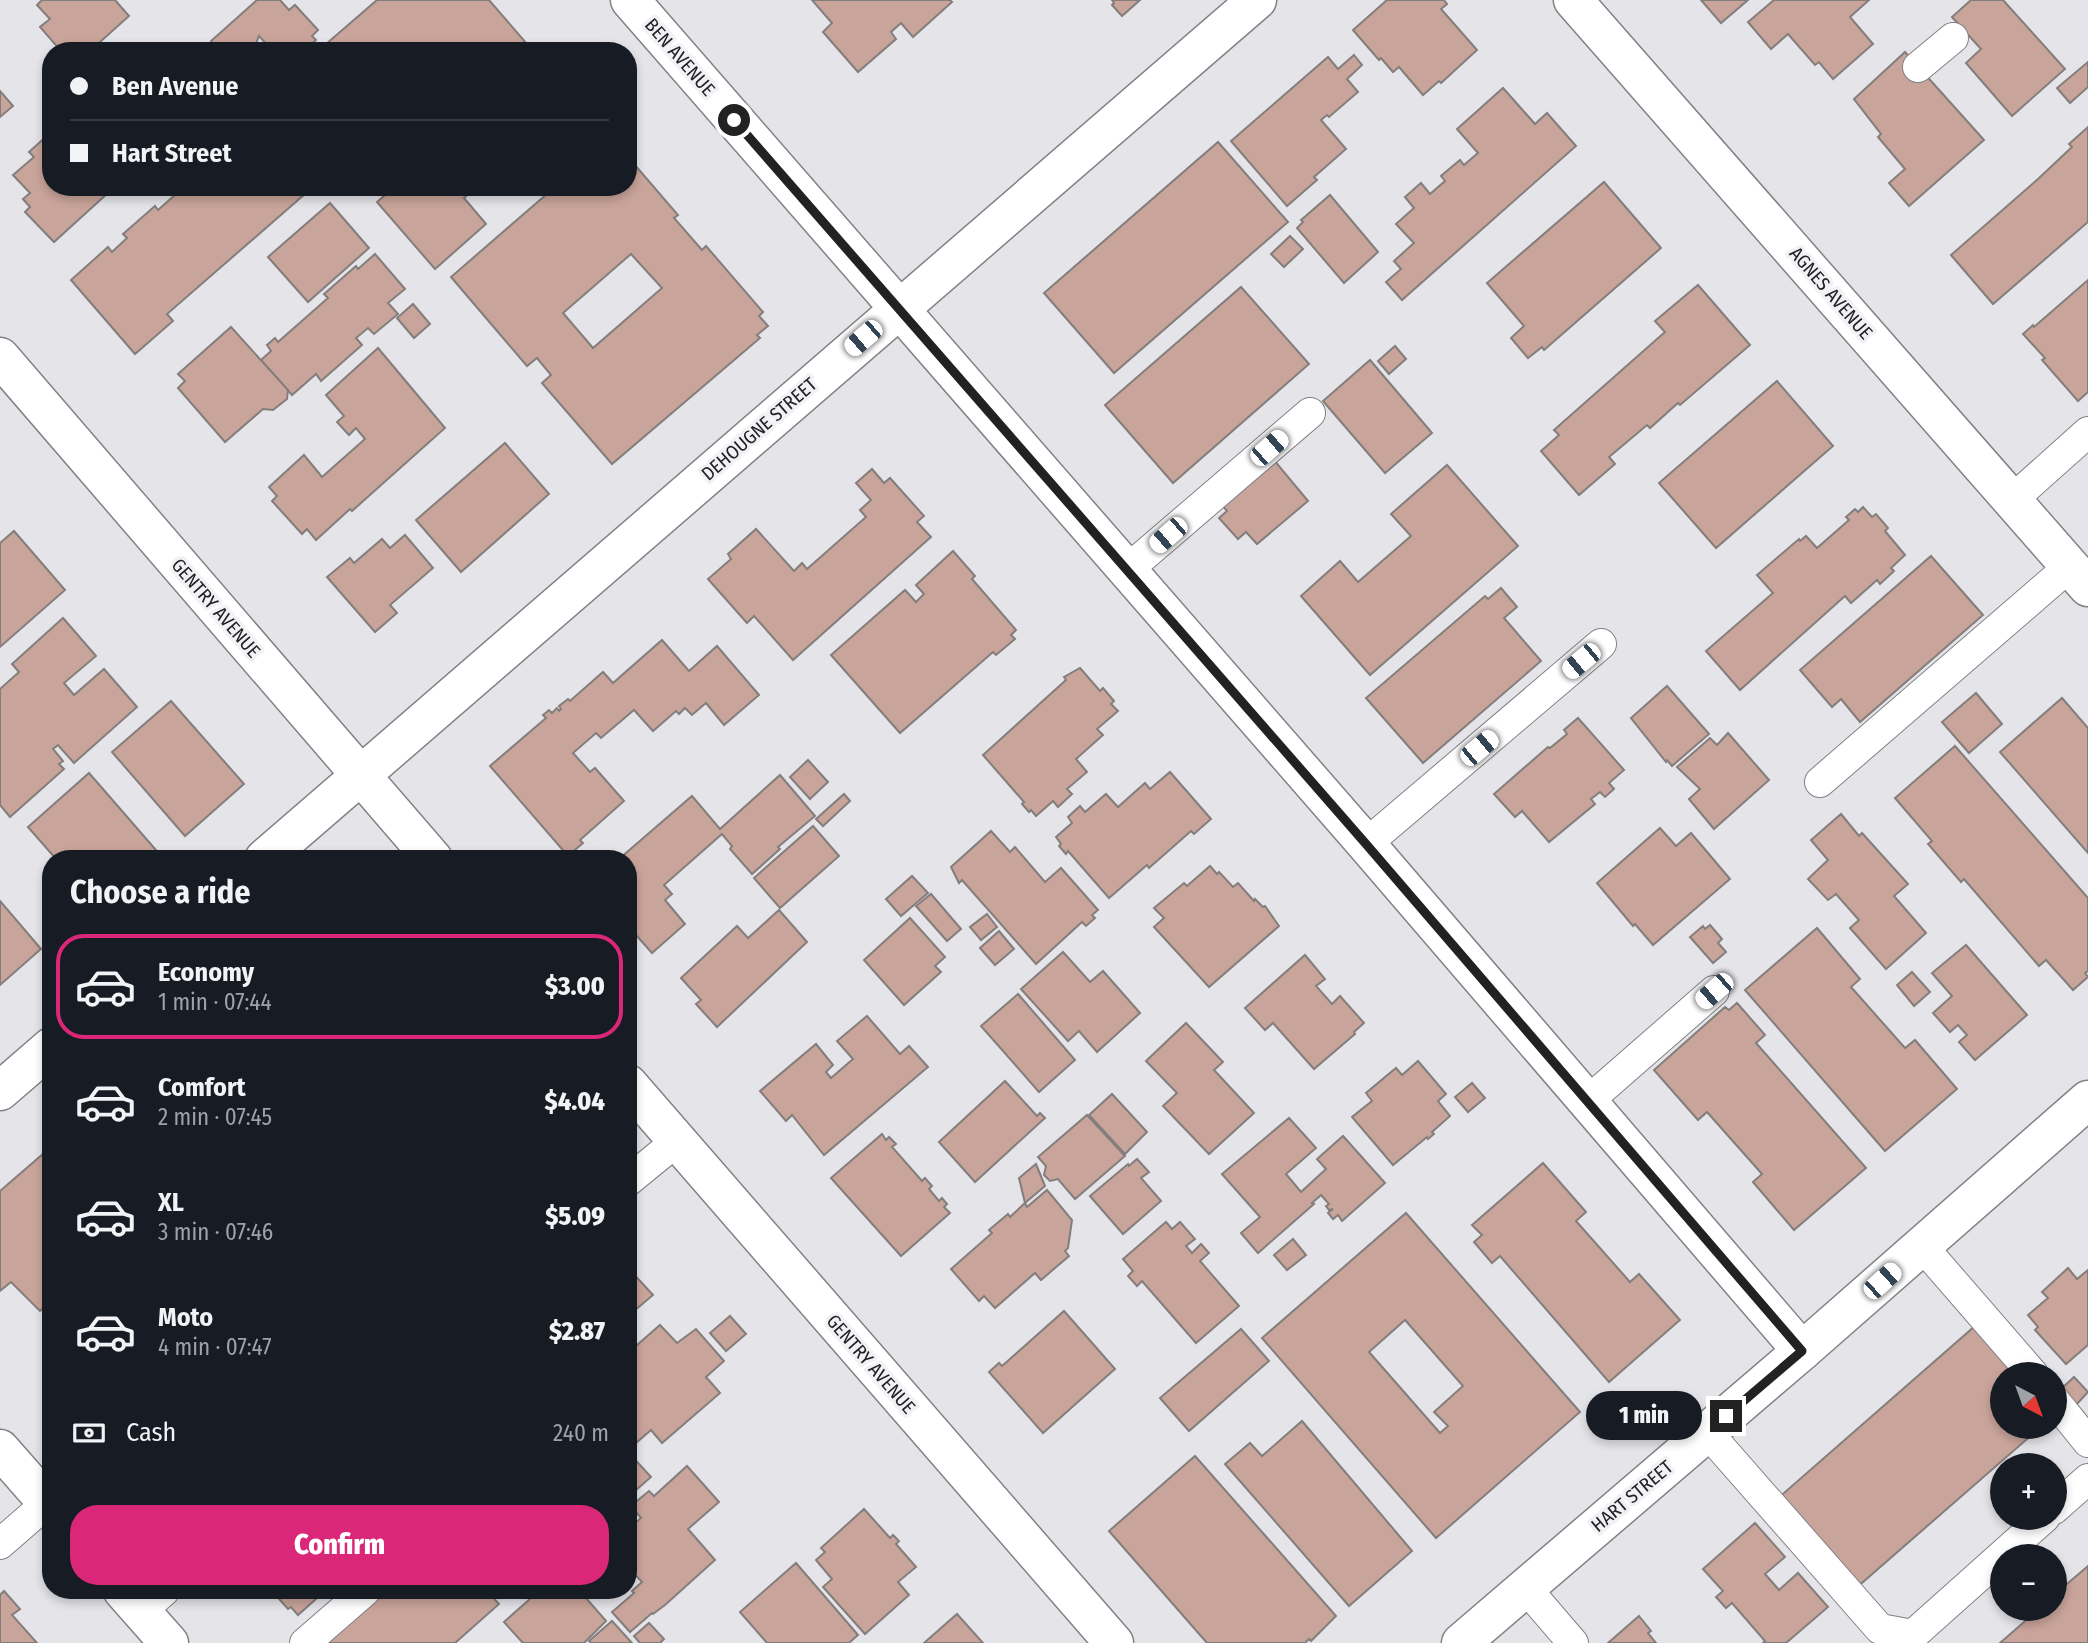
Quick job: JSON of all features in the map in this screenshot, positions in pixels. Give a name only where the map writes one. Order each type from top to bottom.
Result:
[{"type":"street","name":"BEN AVENUE","points":[[630,0],[1366,844],[1802,1351]]},
{"type":"street","name":"DEHOUGNE STREET","points":[[274,850],[1256,0]]},
{"type":"street","name":"AGNES AVENUE","points":[[1573,0],[2079,577]]},
{"type":"street","name":"GENTRY AVENUE","points":[[0,357],[425,850]]},
{"type":"street","points":[[0,1091],[42,1055]]},
{"type":"street","name":"GENTRY AVENUE","points":[[637,1094],[1114,1643]]},
{"type":"street","name":"HART STREET","points":[[1461,1643],[1802,1351],[2088,1100]]},
{"type":"street","points":[[0,1449],[42,1497]]},
{"type":"street","points":[[144,1599],[169,1643]]},
{"type":"lane","points":[[1918,67],[1953,38]]},
{"type":"lane","points":[[1127,570],[1310,413]]},
{"type":"lane","points":[[2012,500],[2088,432]]},
{"type":"lane","points":[[1821,782],[2079,577]]},
{"type":"lane","points":[[1366,844],[1601,644]]},
{"type":"lane","points":[[1588,1101],[1714,991]]},
{"type":"lane","points":[[637,1174],[677,1141]]},
{"type":"lane","points":[[1922,1246],[2023,1362]]},
{"type":"lane","points":[[2067,1416],[2088,1442]]},
{"type":"lane","points":[[1707,1432],[1880,1629],[1913,1635],[2030,1530]]},
{"type":"lane","points":[[2067,1498],[2088,1479]]},
{"type":"lane","points":[[0,1544],[42,1511]]},
{"type":"lane","points":[[1525,1587],[1573,1643]]},
{"type":"lane","points":[[305,1643],[356,1599]]},
{"type":"building","points":[[42,0],[115,0],[129,16],[100,42],[53,42],[40,27],[50,19],[37,5]]},
{"type":"building","points":[[257,0],[280,0],[289,10],[295,5],[318,30],[312,36],[316,40],[314,42],[265,42],[259,36],[257,42],[211,41]]},
{"type":"building","points":[[377,0],[489,0],[525,42],[328,42]]},
{"type":"building","points":[[812,0],[952,2],[913,37],[901,23],[891,32],[896,39],[858,72],[823,32],[832,23]]},
{"type":"building","points":[[1112,0],[1140,0],[1122,16],[1112,5]]},
{"type":"building","points":[[1387,0],[1444,0],[1447,4],[1441,9],[1477,50],[1441,83],[1439,81],[1423,95],[1399,67],[1393,72],[1381,58],[1379,60],[1353,30]]},
{"type":"building","points":[[1701,0],[1748,0],[1721,23]]},
{"type":"building","points":[[1774,0],[1869,0],[1850,17],[1873,44],[1833,79],[1819,62],[1815,65],[1788,34],[1771,49],[1748,22]]},
{"type":"building","points":[[1971,0],[2003,0],[2065,69],[2012,116],[1966,63],[1981,49],[1952,17]]},
{"type":"building","points":[[1905,52],[1984,140],[1909,206],[1889,183],[1905,169],[1878,137],[1881,134],[1854,99]]},
{"type":"building","points":[[1354,55],[1362,65],[1347,79],[1358,92],[1329,117],[1327,115],[1321,120],[1346,149],[1314,177],[1317,180],[1287,206],[1231,141],[1328,57],[1338,69]]},
{"type":"building","points":[[2088,62],[2088,87],[2070,103],[2057,88]]},
{"type":"building","points":[[1503,88],[1535,124],[1547,113],[1576,146],[1402,300],[1386,282],[1401,269],[1394,261],[1414,243],[1396,224],[1414,208],[1405,197],[1421,183],[1430,194],[1445,181],[1441,176],[1460,160],[1464,165],[1478,153],[1457,129]]},
{"type":"building","points":[[0,91],[13,106],[0,117]]},
{"type":"building","points":[[2088,127],[2088,222],[1993,304],[1951,255],[2038,179],[2072,147],[2069,144]]},
{"type":"building","points":[[42,140],[42,196],[105,196],[54,242],[25,212],[30,207],[23,199],[30,193],[13,175],[34,157],[29,152]]},
{"type":"building","points":[[1218,142],[1288,222],[1114,373],[1044,293]]},
{"type":"building","points":[[637,167],[678,215],[674,218],[702,250],[706,246],[763,312],[759,316],[768,326],[757,335],[760,338],[612,464],[542,383],[551,375],[537,358],[527,366],[451,277],[545,196],[637,196]],"holes":[[[631,254],[662,288],[593,348],[563,313]]]},
{"type":"building","points":[[1604,182],[1661,248],[1544,350],[1542,347],[1528,358],[1511,338],[1524,326],[1487,283]]},
{"type":"building","points":[[1330,195],[1378,252],[1344,283],[1297,228],[1303,222],[1301,220]]},
{"type":"building","points":[[174,196],[303,196],[167,314],[173,321],[135,354],[71,280],[108,247],[112,252],[127,238],[123,234],[155,206],[158,210]]},
{"type":"building","points":[[384,196],[466,196],[464,198],[486,224],[435,269],[377,202]]},
{"type":"building","points":[[330,203],[369,248],[308,302],[268,257]]},
{"type":"building","points":[[1290,236],[1303,249],[1284,267],[1271,254]]},
{"type":"building","points":[[375,254],[405,289],[388,303],[398,314],[374,334],[368,328],[356,338],[362,345],[321,381],[316,374],[292,395],[261,360],[271,351],[267,345],[275,338],[278,342],[328,298],[324,294],[356,266],[358,269]]},
{"type":"building","points":[[2088,280],[2088,392],[2078,401],[2023,334]]},
{"type":"building","points":[[1698,285],[1750,345],[1680,405],[1678,403],[1650,428],[1647,425],[1609,457],[1615,464],[1579,495],[1541,451],[1559,435],[1554,430],[1665,332],[1655,321]]},
{"type":"building","points":[[1241,287],[1309,364],[1173,483],[1105,405]]},
{"type":"building","points":[[413,304],[430,324],[414,338],[397,318]]},
{"type":"building","points":[[231,327],[288,390],[287,399],[273,410],[263,409],[225,442],[178,388],[185,381],[178,374]]},
{"type":"building","points":[[1395,346],[1406,359],[1389,374],[1378,361]]},
{"type":"building","points":[[378,348],[445,428],[316,540],[307,529],[302,534],[272,501],[277,496],[269,487],[304,455],[322,477],[365,439],[356,428],[349,435],[337,422],[344,416],[326,395]]},
{"type":"building","points":[[1370,360],[1432,433],[1385,473],[1323,401]]},
{"type":"building","points":[[1777,381],[1833,446],[1716,548],[1659,483]]},
{"type":"building","points":[[505,443],[549,494],[461,572],[416,520]]},
{"type":"building","points":[[1269,454],[1308,501],[1257,544],[1246,532],[1238,539],[1219,518],[1227,511],[1217,499]]},
{"type":"building","points":[[1447,465],[1518,546],[1370,675],[1301,596],[1340,561],[1358,582],[1411,536],[1391,514]]},
{"type":"building","points":[[872,469],[884,483],[890,478],[924,516],[917,522],[931,537],[793,660],[754,616],[747,623],[708,579],[731,559],[728,554],[756,529],[794,571],[802,563],[807,569],[866,517],[860,510],[871,500],[856,483]]},
{"type":"building","points":[[1863,507],[1872,517],[1876,514],[1888,528],[1885,531],[1905,555],[1891,568],[1894,571],[1880,584],[1877,580],[1851,603],[1845,596],[1740,690],[1706,651],[1773,593],[1757,575],[1799,539],[1800,541],[1806,536],[1817,548],[1849,520],[1846,517],[1855,509],[1858,512]]},
{"type":"building","points":[[14,531],[65,590],[0,647],[0,543]]},
{"type":"building","points":[[405,535],[433,568],[390,605],[397,613],[375,632],[327,577],[350,558],[354,563],[382,539],[390,548]]},
{"type":"building","points":[[953,551],[975,576],[972,579],[1016,630],[1011,635],[1015,639],[996,655],[993,652],[900,733],[831,655],[905,590],[916,602],[924,594],[916,585]]},
{"type":"building","points":[[1931,556],[1983,615],[1860,722],[1841,699],[1832,707],[1800,670]]},
{"type":"building","points":[[1501,588],[1517,607],[1504,618],[1541,661],[1423,763],[1366,698],[1485,596],[1488,599]]},
{"type":"building","points":[[63,618],[96,656],[64,683],[74,695],[104,669],[137,707],[74,763],[58,745],[53,749],[63,761],[59,764],[64,769],[10,817],[0,805],[0,689],[19,672],[12,664]]},
{"type":"building","points":[[662,640],[689,671],[717,646],[759,695],[724,725],[706,703],[692,715],[685,708],[679,714],[676,711],[653,731],[634,710],[601,738],[596,733],[573,753],[590,772],[595,768],[624,801],[580,840],[583,843],[575,850],[563,850],[490,766],[546,718],[543,715],[549,710],[552,713],[557,708],[559,711],[559,706],[568,699],[570,701],[603,672],[613,683]]},
{"type":"building","points":[[1080,668],[1100,691],[1103,688],[1114,701],[1111,704],[1118,711],[1097,729],[1103,735],[1076,759],[1087,772],[1067,789],[1072,794],[1058,807],[1053,801],[1036,816],[1022,804],[1024,802],[983,755],[1066,680],[1064,677]]},
{"type":"building","points":[[1667,686],[1709,734],[1672,766],[1631,718]]},
{"type":"building","points":[[1976,693],[2002,724],[1969,753],[1942,722]]},
{"type":"building","points":[[2062,698],[2088,728],[2088,853],[2000,752]]},
{"type":"building","points":[[171,701],[244,784],[185,836],[112,752]]},
{"type":"building","points":[[1578,718],[1624,770],[1609,783],[1614,789],[1605,797],[1600,792],[1591,799],[1595,804],[1549,842],[1522,811],[1515,817],[1494,794],[1567,734],[1564,730]]},
{"type":"building","points":[[1728,733],[1769,780],[1714,829],[1689,799],[1700,789],[1677,767],[1710,738],[1717,745]]},
{"type":"building","points":[[1955,746],[2088,898],[2088,971],[2085,973],[2088,977],[2073,990],[2046,960],[2039,966],[1964,879],[1961,882],[1928,844],[1932,841],[1895,798]]},
{"type":"building","points":[[808,760],[828,782],[810,799],[790,777]]},
{"type":"building","points":[[1170,772],[1211,819],[1194,834],[1191,831],[1149,868],[1147,865],[1109,898],[1068,851],[1066,854],[1059,846],[1061,844],[1056,837],[1072,823],[1068,817],[1080,806],[1085,812],[1106,794],[1118,807],[1145,783],[1150,789]]},
{"type":"building","points":[[89,773],[156,850],[48,850],[28,827]]},
{"type":"building","points":[[780,775],[815,816],[778,847],[780,849],[752,874],[730,849],[732,846],[722,834],[664,885],[672,894],[665,900],[685,924],[652,953],[637,936],[637,850],[629,850],[692,796],[720,829]]},
{"type":"building","points":[[844,794],[850,801],[823,826],[816,819]]},
{"type":"building","points":[[1841,814],[1859,836],[1862,833],[1908,884],[1894,896],[1926,933],[1886,969],[1850,928],[1859,920],[1836,894],[1828,900],[1808,879],[1828,860],[1811,840]]},
{"type":"building","points":[[813,826],[839,856],[780,908],[754,878]]},
{"type":"building","points":[[1660,828],[1676,846],[1691,833],[1730,879],[1653,945],[1635,924],[1633,926],[1597,883]]},
{"type":"building","points":[[991,831],[1010,852],[1015,847],[1045,882],[1061,868],[1098,910],[1092,915],[1095,918],[1086,926],[1082,922],[1036,964],[962,880],[959,883],[951,867]]},
{"type":"building","points":[[1210,866],[1233,887],[1238,883],[1254,901],[1255,899],[1265,906],[1279,926],[1209,987],[1154,927],[1164,918],[1154,908],[1184,883],[1187,886]]},
{"type":"building","points":[[912,876],[928,893],[901,916],[886,899]]},
{"type":"building","points":[[931,894],[961,929],[947,941],[916,906]]},
{"type":"building","points":[[0,901],[41,949],[0,985]]},
{"type":"building","points":[[779,910],[807,942],[717,1027],[696,1004],[701,1000],[681,978],[737,926],[748,938]]},
{"type":"building","points":[[987,914],[997,927],[981,940],[970,927]]},
{"type":"building","points":[[910,918],[945,957],[935,966],[941,972],[904,1005],[864,960]]},
{"type":"building","points":[[1710,925],[1722,939],[1718,943],[1726,952],[1713,963],[1690,937],[1703,926],[1705,929]]},
{"type":"building","points":[[1817,928],[1860,979],[1851,987],[1905,1048],[1915,1040],[1957,1089],[1885,1151],[1745,990]]},
{"type":"building","points":[[999,931],[1014,949],[995,965],[980,948]]},
{"type":"building","points":[[1966,945],[2027,1015],[1975,1060],[1959,1042],[1967,1035],[1958,1025],[1950,1032],[1933,1013],[1952,996],[1932,973]]},
{"type":"building","points":[[1063,952],[1090,982],[1103,971],[1140,1013],[1097,1052],[1079,1031],[1068,1041],[1021,989]]},
{"type":"building","points":[[1305,955],[1325,979],[1316,986],[1332,1004],[1340,996],[1364,1023],[1314,1069],[1273,1023],[1265,1030],[1245,1008]]},
{"type":"building","points":[[1912,972],[1930,992],[1914,1006],[1897,985]]},
{"type":"building","points":[[1018,994],[1075,1060],[1039,1092],[981,1026]]},
{"type":"building","points":[[1737,1003],[1765,1035],[1756,1043],[1866,1168],[1794,1230],[1753,1182],[1762,1174],[1707,1112],[1698,1120],[1654,1070],[1725,1007],[1729,1010]]},
{"type":"building","points":[[867,1016],[900,1054],[909,1046],[928,1067],[824,1155],[792,1115],[786,1121],[760,1091],[816,1044],[833,1065],[826,1072],[831,1078],[853,1059],[837,1041]]},
{"type":"building","points":[[1186,1023],[1223,1062],[1214,1070],[1254,1113],[1209,1154],[1163,1106],[1177,1093],[1146,1061]]},
{"type":"building","points":[[1418,1061],[1446,1094],[1438,1101],[1450,1116],[1432,1132],[1434,1134],[1393,1165],[1352,1117],[1372,1101],[1366,1093],[1396,1068],[1402,1075]]},
{"type":"building","points":[[1005,1081],[1037,1116],[1040,1113],[1045,1118],[975,1182],[939,1142]]},
{"type":"building","points":[[1472,1083],[1485,1098],[1468,1112],[1455,1097]]},
{"type":"building","points":[[1112,1094],[1147,1132],[1125,1154],[1089,1115]]},
{"type":"building","points":[[1087,1115],[1125,1156],[1075,1199],[1058,1179],[1050,1181],[1044,1175],[1046,1166],[1038,1157]]},
{"type":"building","points":[[1289,1118],[1316,1148],[1286,1174],[1301,1192],[1326,1169],[1317,1159],[1343,1136],[1385,1183],[1342,1221],[1338,1215],[1333,1219],[1328,1213],[1333,1209],[1329,1210],[1326,1206],[1329,1204],[1321,1195],[1258,1253],[1241,1233],[1260,1217],[1222,1174]]},
{"type":"building","points":[[882,1134],[886,1140],[889,1137],[896,1144],[892,1147],[922,1181],[925,1178],[932,1186],[929,1189],[939,1201],[942,1198],[947,1204],[944,1207],[950,1213],[901,1256],[831,1178]]},
{"type":"building","points":[[42,1155],[40,1311],[11,1282],[0,1291],[0,1191]]},
{"type":"building","points":[[1137,1159],[1149,1172],[1141,1178],[1161,1201],[1123,1234],[1090,1196]]},
{"type":"building","points":[[1543,1163],[1586,1212],[1576,1221],[1630,1282],[1639,1274],[1680,1320],[1609,1382],[1500,1256],[1492,1263],[1474,1242],[1482,1235],[1472,1225]]},
{"type":"building","points":[[1036,1164],[1045,1186],[1025,1203],[1019,1178]]},
{"type":"building","points":[[1047,1190],[1072,1220],[1068,1248],[1065,1251],[1069,1256],[1041,1280],[1035,1273],[995,1308],[984,1296],[979,1301],[951,1269],[992,1233],[989,1230],[1008,1214],[1010,1217],[1025,1203],[1027,1207]]},
{"type":"building","points":[[1406,1213],[1580,1412],[1436,1538],[1262,1338]],"holes":[[[1405,1320],[1463,1386],[1434,1412],[1448,1426],[1440,1433],[1369,1352]]]},
{"type":"building","points":[[1166,1222],[1172,1229],[1180,1222],[1195,1239],[1186,1246],[1192,1253],[1201,1244],[1209,1253],[1200,1261],[1239,1306],[1196,1343],[1142,1281],[1137,1286],[1128,1276],[1133,1271],[1123,1259]]},
{"type":"building","points":[[1293,1239],[1306,1255],[1287,1270],[1274,1255]]},
{"type":"building","points":[[2068,1268],[2077,1279],[2088,1270],[2088,1345],[2067,1363],[2035,1330],[2038,1327],[2028,1315],[2048,1298],[2042,1292]]},
{"type":"building","points":[[637,1278],[653,1295],[637,1308]]},
{"type":"building","points":[[1064,1311],[1115,1369],[1043,1433],[989,1372],[999,1363],[1002,1366]]},
{"type":"building","points":[[730,1316],[746,1334],[726,1351],[710,1333]]},
{"type":"building","points":[[660,1325],[677,1343],[696,1329],[724,1361],[706,1377],[720,1393],[662,1443],[651,1430],[637,1442],[637,1345]]},
{"type":"building","points":[[1975,1326],[2006,1362],[1990,1362],[1990,1439],[2027,1439],[2011,1453],[1990,1453],[1990,1471],[1855,1589],[1776,1500]]},
{"type":"building","points":[[1241,1329],[1269,1361],[1189,1431],[1160,1398]]},
{"type":"building","points":[[2074,1377],[2088,1392],[2076,1405],[2067,1395],[2067,1383]]},
{"type":"building","points":[[1302,1421],[1412,1551],[1349,1606],[1225,1464],[1250,1443],[1262,1456]]},
{"type":"building","points":[[1195,1456],[1336,1616],[1311,1641],[1207,1643],[1109,1531]]},
{"type":"building","points":[[637,1462],[651,1477],[637,1489]]},
{"type":"building","points":[[687,1466],[719,1502],[688,1529],[715,1560],[630,1632],[612,1612],[627,1599],[637,1599],[637,1586],[642,1582],[637,1577],[637,1521],[641,1518],[637,1513],[637,1501],[649,1491],[654,1496]]},
{"type":"building","points":[[864,1509],[890,1538],[893,1535],[899,1541],[896,1544],[916,1567],[898,1582],[909,1595],[865,1634],[823,1587],[832,1579],[816,1560],[825,1552],[821,1548]]},
{"type":"building","points":[[1755,1523],[1785,1557],[1765,1574],[1779,1590],[1798,1573],[1828,1607],[1786,1643],[1763,1643],[1765,1641],[1732,1603],[1726,1608],[1716,1597],[1723,1591],[1703,1569]]},
{"type":"building","points":[[796,1563],[858,1635],[849,1643],[767,1643],[740,1612]]},
{"type":"building","points":[[2088,1566],[2088,1643],[2000,1643],[2025,1621],[2067,1621],[2067,1584]]},
{"type":"building","points":[[4,1591],[20,1609],[12,1615],[37,1643],[0,1643],[0,1595]]},
{"type":"building","points":[[279,1599],[316,1599],[298,1615],[291,1607],[288,1609]]},
{"type":"building","points":[[362,1599],[494,1599],[499,1604],[455,1643],[311,1643]]},
{"type":"building","points":[[530,1599],[587,1599],[606,1621],[584,1643],[523,1643],[504,1622]]},
{"type":"building","points":[[957,1614],[983,1643],[924,1643]]},
{"type":"building","points":[[1639,1616],[1651,1631],[1648,1633],[1656,1643],[1608,1643]]},
{"type":"building","points":[[612,1621],[632,1643],[589,1641]]},
{"type":"building","points":[[649,1623],[664,1639],[660,1643],[640,1643],[634,1636]]},
{"type":"route","points":[[734,120],[1366,844],[1802,1351],[1726,1416]]}]
